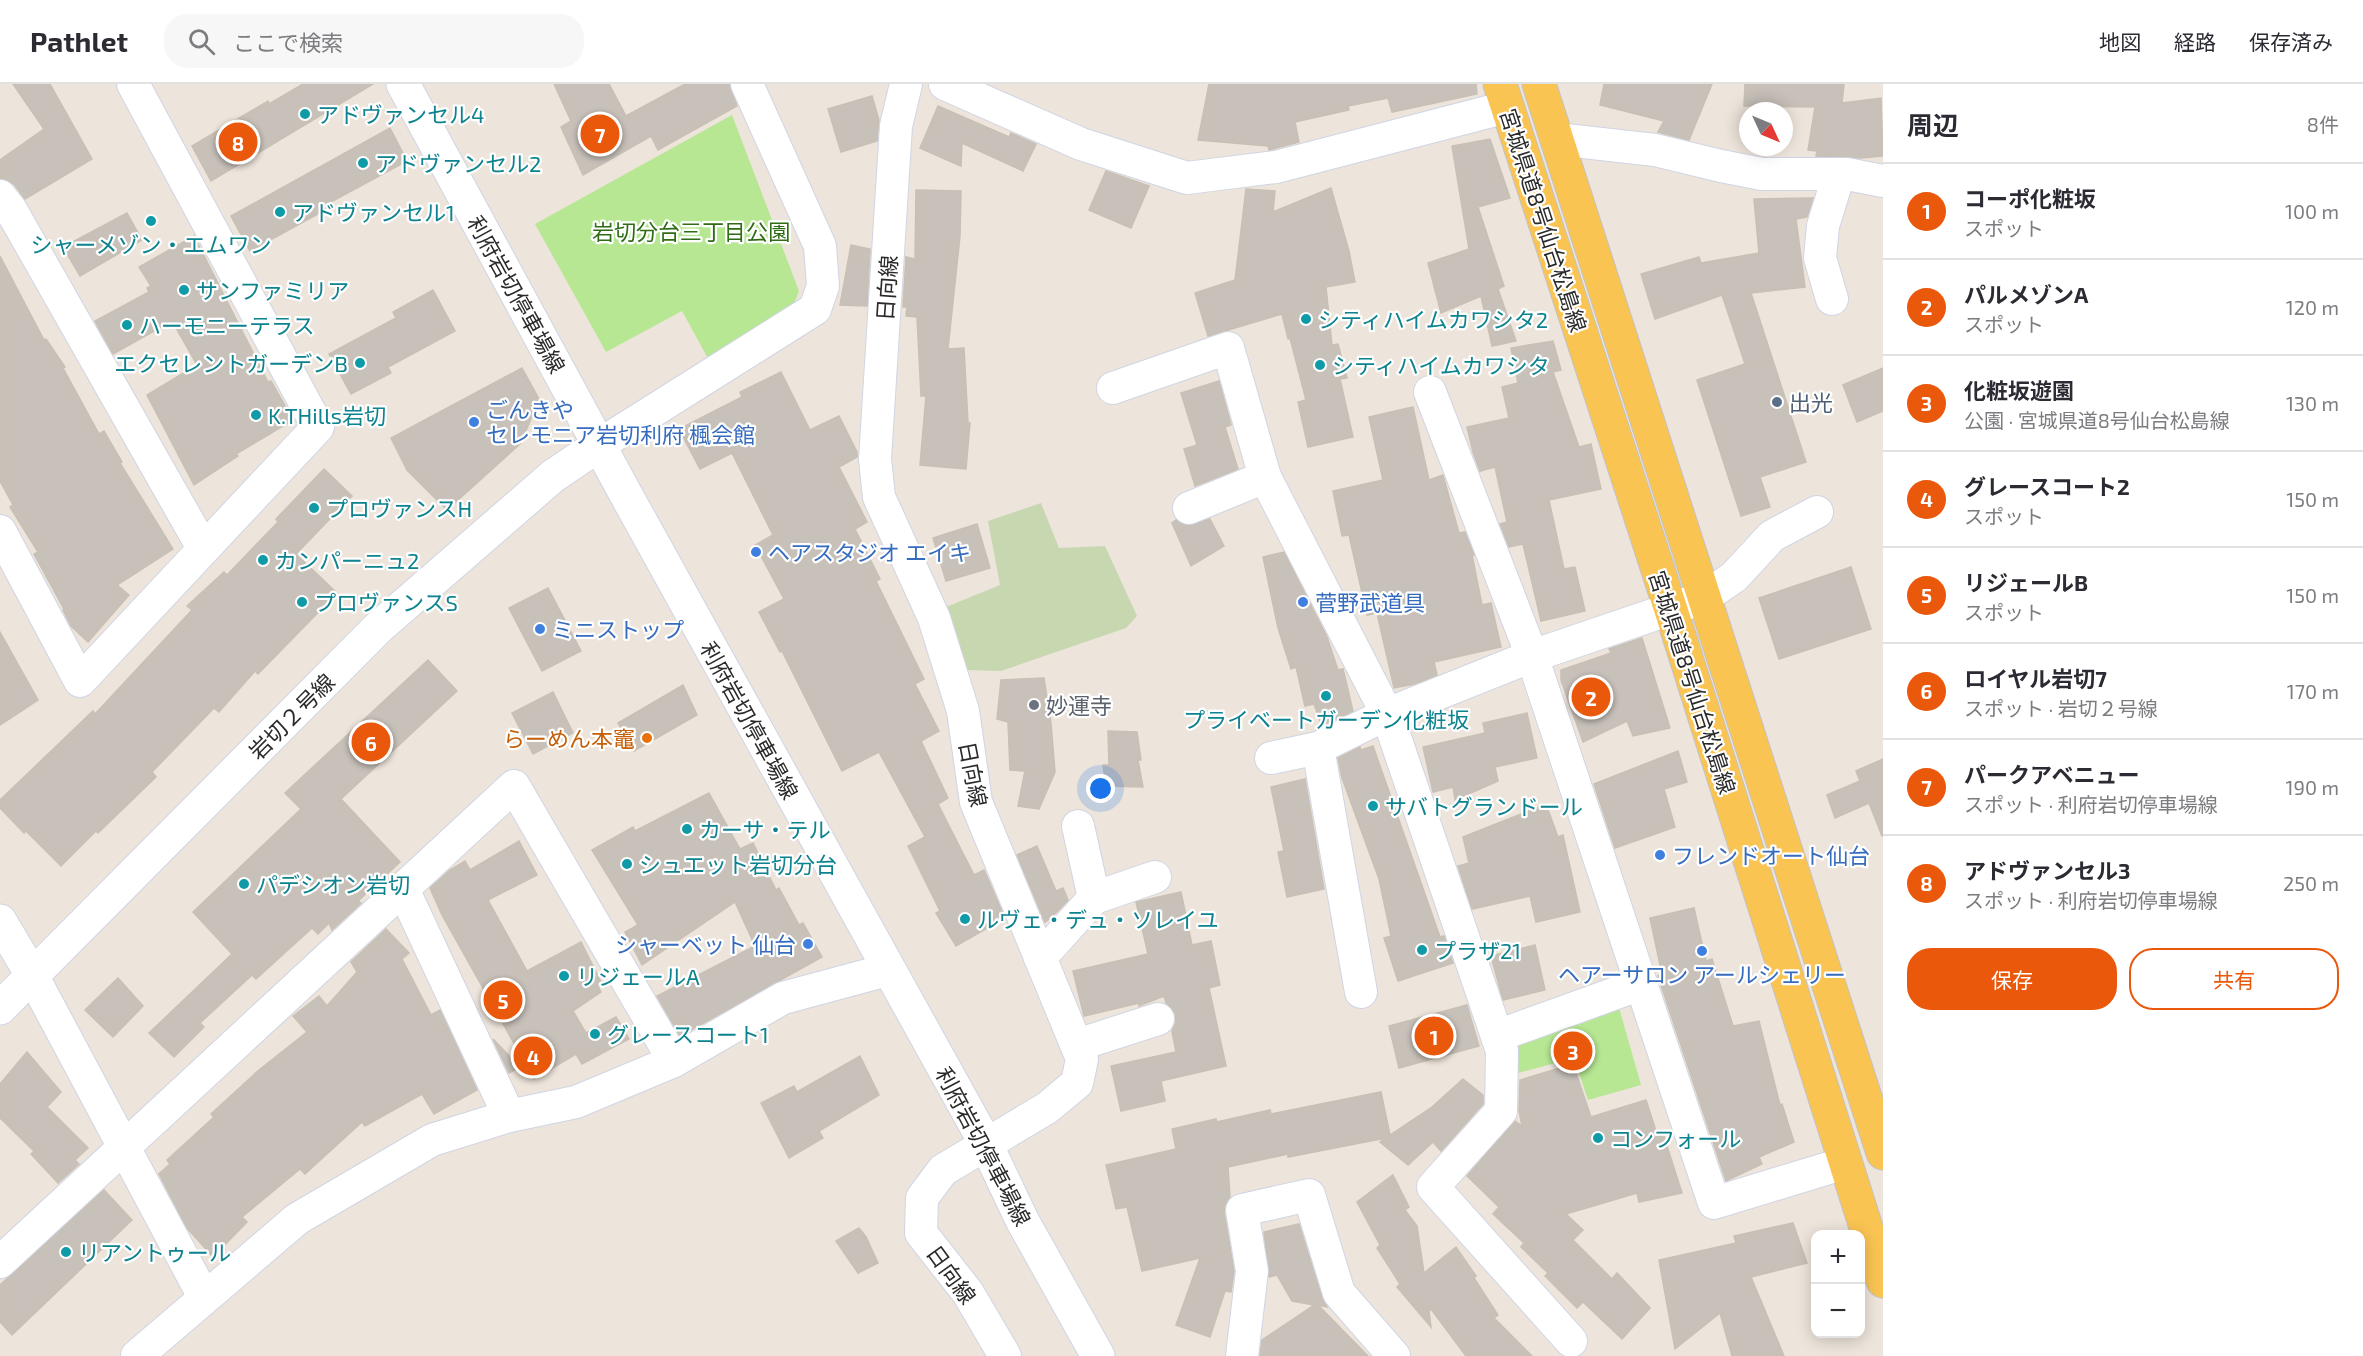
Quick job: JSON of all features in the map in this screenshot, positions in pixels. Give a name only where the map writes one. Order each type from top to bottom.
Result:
[{"type":"main road","name":"利府岩切停車場線","points":[[403,84],[887,970],[986,1144],[1022,1220],[1098,1356]]},
{"type":"main road","name":"宮城県道8号仙台松島線","points":[[1539,84],[1883,1153]]},
{"type":"main road","name":"宮城県道8号仙台松島線","points":[[1503,95],[1671,610],[1883,1281]]},
{"type":"main road","name":"岩切２号線","points":[[0,1008],[379,627],[553,476],[599,445]]},
{"type":"main road","points":[[0,921],[32,975]]},
{"type":"street","points":[[0,531],[80,681],[318,427],[133,84]]},
{"type":"street","points":[[599,445],[815,309],[823,286],[819,246],[747,84]]},
{"type":"street","name":"日向線","points":[[906,84],[896,126],[875,459],[879,497],[934,618],[963,711],[976,802],[1082,1059],[1077,1083],[1047,1108],[943,1170],[922,1198],[921,1233],[968,1293],[1005,1356]]},
{"type":"street","points":[[945,84],[1081,144],[1187,178],[1276,167],[1503,95]]},
{"type":"street","points":[[1557,139],[1655,150],[1762,174],[1839,174],[1883,181]]},
{"type":"street","points":[[1832,299],[1820,258],[1823,226],[1839,174]]},
{"type":"street","points":[[0,196],[11,210],[203,548]]},
{"type":"street","points":[[1113,388],[1228,348],[1265,477],[1387,714],[1502,1051],[1501,1111],[1433,1187],[1570,1341]]},
{"type":"street","points":[[1430,392],[1532,656],[1714,1203],[1845,1163]]},
{"type":"street","points":[[1189,508],[1265,477]]},
{"type":"street","points":[[1271,758],[1318,748],[1387,714],[1532,656],[1703,598],[1734,577],[1772,536],[1817,512]]},
{"type":"street","points":[[1318,748],[1361,992]]},
{"type":"street","points":[[0,1262],[514,786],[674,1061]]},
{"type":"street","points":[[1078,826],[1094,898]]},
{"type":"street","points":[[1040,958],[1094,898],[1155,877]]},
{"type":"street","points":[[403,889],[509,1116]]},
{"type":"street","points":[[137,1356],[297,1219],[432,1140],[509,1116],[576,1102],[674,1061],[783,998],[887,970]]},
{"type":"street","points":[[32,975],[204,1297]]},
{"type":"street","points":[[1497,1036],[1641,984]]},
{"type":"street","points":[[1077,1045],[1158,1019]]},
{"type":"street","points":[[1242,1356],[1252,1271],[1242,1210],[1309,1195],[1339,1293],[1394,1356]]},
{"type":"green space","name":"岩切分台三丁目公園","points":[[732,115],[799,291],[794,304],[710,362],[682,311],[606,352],[535,224]]},
{"type":"green space","points":[[1041,503],[1059,548],[1105,546],[1137,616],[1126,628],[1001,671],[966,670],[946,607],[1000,585],[988,521]]},
{"type":"green space","points":[[1618,1004],[1641,1085],[1588,1100],[1574,1058],[1518,1073],[1513,1043]]},
{"type":"building","points":[[13,84],[50,84],[92,159],[25,199],[14,184],[0,178],[0,160],[44,129]]},
{"type":"building","points":[[303,84],[373,84],[211,181],[192,146],[268,101],[269,104]]},
{"type":"building","points":[[554,84],[609,84],[626,116],[685,84],[729,84],[737,106],[658,150],[651,136],[583,175],[561,127],[571,121]]},
{"type":"building","points":[[1209,84],[1476,84],[1477,94],[1392,112],[1388,98],[1348,106],[1349,110],[1295,122],[1299,142],[1269,150],[1268,146],[1198,140]]},
{"type":"building","points":[[1604,84],[1712,84],[1689,140],[1658,132],[1664,121],[1600,105]]},
{"type":"building","points":[[1745,84],[1844,84],[1842,103],[1881,98],[1883,156],[1861,158],[1816,156],[1817,151],[1808,150],[1815,107],[1793,107],[1793,102],[1744,102]]},
{"type":"building","points":[[872,96],[879,120],[877,141],[841,152],[828,109]]},
{"type":"building","points":[[938,106],[1009,137],[1011,133],[1036,144],[1023,171],[962,143],[961,166],[920,148]]},
{"type":"building","points":[[390,128],[407,161],[327,204],[329,208],[250,251],[231,216]]},
{"type":"building","points":[[1490,139],[1510,198],[1478,207],[1504,286],[1498,289],[1516,341],[1492,346],[1481,296],[1441,313],[1428,263],[1469,249],[1452,146]]},
{"type":"building","points":[[1106,171],[1149,186],[1131,228],[1089,210]]},
{"type":"building","points":[[1331,188],[1349,251],[1355,282],[1326,287],[1332,345],[1338,344],[1347,378],[1340,379],[1353,437],[1308,447],[1298,402],[1306,400],[1282,314],[1208,336],[1195,293],[1235,280],[1246,189],[1275,191],[1273,212]]},
{"type":"building","points":[[916,190],[961,191],[960,236],[948,349],[964,348],[968,423],[970,423],[966,469],[920,465],[926,396],[921,396],[917,317],[906,316],[907,307],[903,307],[906,257],[915,259]]},
{"type":"building","points":[[1813,198],[1807,217],[1796,219],[1805,287],[1751,293],[1806,462],[1760,477],[1770,507],[1741,516],[1697,380],[1745,364],[1722,295],[1655,319],[1641,274],[1699,257],[1701,263],[1759,253],[1754,199]]},
{"type":"building","points":[[127,213],[142,240],[80,276],[63,247]]},
{"type":"building","points":[[194,236],[268,382],[271,381],[293,420],[236,454],[238,456],[194,485],[147,395],[197,365],[172,321],[113,354],[95,321],[149,292],[147,288],[151,286],[139,267]]},
{"type":"building","points":[[851,245],[870,249],[867,306],[840,305]]},
{"type":"building","points":[[0,256],[44,340],[46,339],[65,367],[63,368],[99,434],[104,431],[122,462],[120,463],[173,549],[117,585],[129,595],[88,642],[71,626],[34,554],[38,552],[10,507],[13,505],[0,481]]},
{"type":"building","points":[[433,290],[455,331],[388,367],[391,373],[351,394],[329,354],[396,318],[393,312]]},
{"type":"building","points":[[1553,341],[1561,370],[1553,372],[1579,447],[1591,444],[1601,489],[1549,500],[1564,569],[1575,567],[1585,611],[1541,621],[1523,544],[1509,547],[1500,524],[1507,522],[1495,467],[1480,471],[1467,427],[1509,418],[1502,387],[1518,383],[1511,348]]},
{"type":"building","points":[[522,368],[539,399],[521,443],[447,510],[407,470],[391,438]]},
{"type":"building","points":[[1883,368],[1883,411],[1857,422],[1843,385]]},
{"type":"building","points":[[781,372],[810,430],[839,416],[857,452],[857,457],[839,467],[867,522],[855,529],[880,579],[876,581],[924,679],[915,684],[939,731],[921,741],[948,798],[938,804],[974,875],[984,870],[1005,918],[956,946],[936,913],[940,911],[908,846],[925,837],[879,752],[842,771],[782,651],[780,652],[759,612],[784,599],[755,545],[773,535],[732,453],[700,469],[679,429],[742,397],[740,392]]},
{"type":"building","points":[[1219,381],[1231,425],[1225,427],[1238,469],[1195,486],[1184,449],[1197,445],[1181,393]]},
{"type":"building","points":[[1413,407],[1429,480],[1443,475],[1459,533],[1465,532],[1474,555],[1472,555],[1482,605],[1491,603],[1501,647],[1434,662],[1437,675],[1415,684],[1394,688],[1377,613],[1367,615],[1349,535],[1342,536],[1333,491],[1383,480],[1369,417]]},
{"type":"building","points":[[324,469],[352,496],[296,554],[337,593],[258,674],[255,671],[219,712],[214,708],[152,772],[156,777],[61,866],[0,808],[0,800],[93,711],[95,714],[192,610],[187,606],[224,572],[227,575],[278,522],[276,519]]},
{"type":"building","points":[[1210,519],[1224,546],[1191,566],[1172,523],[1176,520],[1187,526]]},
{"type":"building","points":[[977,524],[990,568],[946,581],[933,538]]},
{"type":"building","points":[[1284,552],[1327,637],[1338,670],[1343,669],[1353,711],[1322,726],[1314,704],[1305,706],[1296,667],[1291,669],[1278,628],[1263,557]]},
{"type":"building","points":[[1851,567],[1871,629],[1779,659],[1759,598]]},
{"type":"building","points":[[548,588],[581,651],[542,671],[509,608]]},
{"type":"building","points":[[0,632],[38,700],[0,725]]},
{"type":"building","points":[[1642,638],[1670,728],[1633,736],[1627,721],[1583,742],[1561,680],[1561,670],[1611,653],[1609,649]]},
{"type":"building","points":[[428,660],[457,691],[341,799],[400,862],[358,901],[361,903],[332,930],[329,923],[318,934],[312,928],[256,979],[252,975],[200,1023],[204,1027],[174,1057],[149,1033],[232,954],[193,912],[301,809],[285,793]]},
{"type":"building","points":[[1044,678],[1055,772],[1039,809],[1018,806],[1025,771],[1010,770],[1008,722],[997,719],[1001,680]]},
{"type":"building","points":[[683,685],[697,715],[634,751],[618,723]]},
{"type":"building","points":[[553,692],[573,733],[533,754],[512,713]]},
{"type":"building","points":[[1527,713],[1537,758],[1495,767],[1498,781],[1455,800],[1453,787],[1433,792],[1423,747],[1485,733],[1483,723]]},
{"type":"building","points":[[1108,731],[1137,732],[1141,760],[1138,760],[1143,787],[1106,786],[1103,765],[1109,765]]},
{"type":"building","points":[[1373,746],[1440,937],[1444,936],[1453,963],[1398,981],[1384,938],[1391,936],[1379,879],[1342,778],[1338,758],[1360,747],[1361,750]]},
{"type":"building","points":[[1678,751],[1687,782],[1664,789],[1675,827],[1615,848],[1594,784]]},
{"type":"building","points":[[1883,759],[1882,836],[1869,803],[1835,818],[1827,795],[1860,781],[1856,771]]},
{"type":"building","points":[[1305,779],[1324,889],[1287,897],[1278,852],[1284,851],[1271,787]]},
{"type":"building","points":[[709,793],[740,849],[753,843],[776,890],[779,888],[799,925],[803,923],[822,957],[680,1036],[657,996],[755,946],[735,902],[642,965],[625,932],[638,925],[592,850],[633,827],[635,831]]},
{"type":"building","points":[[1546,804],[1558,837],[1563,835],[1580,912],[1536,922],[1530,896],[1472,909],[1458,866],[1469,863],[1463,837]]},
{"type":"building","points":[[519,841],[537,875],[488,900],[527,971],[581,942],[601,982],[597,984],[601,992],[573,1011],[586,1033],[616,1017],[629,1039],[582,1064],[576,1054],[534,1079],[442,915],[430,888],[450,870],[465,861],[470,870]]},
{"type":"building","points":[[1037,846],[1056,891],[1063,888],[1068,900],[1045,922],[1017,855]]},
{"type":"building","points":[[1181,892],[1192,945],[1211,941],[1220,985],[1209,988],[1226,1066],[1161,1081],[1165,1101],[1121,1111],[1111,1066],[1176,1052],[1172,1031],[1176,1022],[1175,1013],[1166,1003],[1164,996],[1139,1006],[1139,1003],[1084,1016],[1073,971],[1148,954],[1136,902]]},
{"type":"building","points":[[1694,908],[1706,961],[1712,959],[1733,1026],[1759,1021],[1780,1105],[1782,1104],[1794,1142],[1759,1157],[1762,1164],[1726,1181],[1658,976],[1662,974],[1650,918]]},
{"type":"building","points":[[386,929],[409,953],[402,959],[431,1015],[440,1010],[477,1090],[434,1114],[422,1094],[365,1126],[362,1122],[305,1174],[300,1169],[242,1217],[247,1222],[213,1257],[187,1228],[159,1174],[170,1164],[167,1160],[214,1117],[211,1114],[259,1070],[307,1032],[293,1016],[319,996],[327,1006],[357,972],[351,962]]},
{"type":"building","points":[[1535,945],[1545,990],[1503,1000],[1491,956]]},
{"type":"building","points":[[118,978],[143,1006],[113,1037],[85,1010]]},
{"type":"building","points":[[1467,1005],[1479,1046],[1399,1068],[1389,1026]]},
{"type":"building","points":[[493,1039],[520,1067],[509,1073]]},
{"type":"building","points":[[27,1052],[61,1092],[47,1107],[88,1148],[75,1160],[79,1164],[58,1183],[31,1154],[34,1151],[0,1118],[0,1084]]},
{"type":"building","points":[[860,1056],[879,1095],[819,1131],[823,1138],[789,1158],[761,1103],[794,1086],[797,1092]]},
{"type":"building","points":[[1573,1064],[1591,1117],[1646,1100],[1656,1131],[1662,1130],[1682,1193],[1639,1202],[1637,1193],[1566,1214],[1583,1230],[1573,1240],[1612,1279],[1617,1273],[1650,1308],[1622,1339],[1583,1302],[1577,1308],[1545,1276],[1548,1273],[1521,1247],[1524,1243],[1493,1214],[1499,1207],[1467,1176],[1515,1121],[1522,1126],[1519,1111],[1520,1080]]},
{"type":"building","points":[[1463,1079],[1483,1095],[1483,1104],[1441,1151],[1433,1142],[1408,1165],[1380,1142],[1386,1138],[1288,1157],[1288,1154],[1228,1167],[1230,1197],[1224,1212],[1234,1271],[1231,1292],[1225,1291],[1210,1337],[1176,1325],[1200,1258],[1142,1271],[1127,1207],[1116,1209],[1106,1165],[1176,1149],[1172,1129],[1270,1110],[1271,1114],[1381,1092],[1390,1135],[1432,1107]]},
{"type":"building","points":[[1393,1175],[1409,1207],[1405,1210],[1417,1226],[1424,1273],[1456,1247],[1498,1315],[1494,1318],[1532,1356],[1466,1356],[1431,1309],[1429,1311],[1431,1327],[1397,1287],[1400,1284],[1377,1248],[1380,1245],[1357,1202]]},
{"type":"building","name":"リアントゥール","points":[[104,1190],[132,1220],[12,1335],[0,1322],[0,1285]]},
{"type":"building","points":[[1793,1223],[1807,1263],[1751,1277],[1784,1356],[1732,1356],[1720,1313],[1675,1349],[1659,1260],[1736,1243],[1734,1236]]},
{"type":"building","points":[[1299,1224],[1322,1298],[1327,1307],[1318,1305],[1368,1356],[1260,1356],[1262,1340],[1314,1305],[1292,1301],[1277,1275],[1269,1277],[1264,1232]]},
{"type":"building","points":[[859,1228],[866,1237],[878,1263],[858,1273],[836,1241]]},
{"type":"place","name":"アドヴァンセル4","points":[[305,114]]},
{"type":"place","name":"パークアベニュー","points":[[600,134]]},
{"type":"place","name":"アドヴァンセル3","points":[[238,142]]},
{"type":"place","name":"アドヴァンセル2","points":[[363,163]]},
{"type":"place","name":"アドヴァンセル1","points":[[280,212]]},
{"type":"place","name":"シャーメゾン・エムワン","points":[[151,221]]},
{"type":"place","name":"サンファミリア","points":[[184,290]]},
{"type":"place","name":"シティハイムカワシタ2","points":[[1306,319]]},
{"type":"place","name":"ハーモニーテラス","points":[[127,325]]},
{"type":"place","name":"エクセレントガーデンB","points":[[360,363]]},
{"type":"place","name":"シティハイムカワシタ","points":[[1320,365]]},
{"type":"place","name":"出光","points":[[1777,402]]},
{"type":"place","name":"K.THills岩切","points":[[256,415]]},
{"type":"place","name":"ごんきや セレモニア岩切利府 楓会館","points":[[474,422]]},
{"type":"place","name":"プロヴァンスH","points":[[314,508]]},
{"type":"place","name":"ヘアスタジオ エイキ","points":[[756,552]]},
{"type":"place","name":"カンパーニュ2","points":[[263,560]]},
{"type":"place","name":"プロヴァンスS","points":[[302,602]]},
{"type":"place","name":"菅野武道具","points":[[1303,602]]},
{"type":"place","name":"ミニストップ","points":[[540,629]]},
{"type":"place","name":"プライベートガーデン化粧坂","points":[[1326,696]]},
{"type":"place","name":"パルメゾンA","points":[[1591,697]]},
{"type":"place","name":"妙運寺","points":[[1034,705]]},
{"type":"place","name":"らーめん本竈","points":[[647,738]]},
{"type":"place","name":"ロイヤル岩切7","points":[[371,742]]},
{"type":"place","name":"サバトグランドール","points":[[1373,806]]},
{"type":"place","name":"カーサ・テル","points":[[687,829]]},
{"type":"place","name":"フレンドオート仙台","points":[[1660,855]]},
{"type":"place","name":"シュエット岩切分台","points":[[627,864]]},
{"type":"place","name":"パデシオン岩切","points":[[244,884]]},
{"type":"place","name":"ルヴェ・デュ・ソレイユ","points":[[965,919]]},
{"type":"place","name":"シャーベット 仙台","points":[[808,944]]},
{"type":"place","name":"プラザ21","points":[[1422,950]]},
{"type":"place","name":"ヘアーサロン アールシェリー","points":[[1702,951]]},
{"type":"place","name":"リジェールA","points":[[564,976]]},
{"type":"place","name":"リジェールB","points":[[503,1000]]},
{"type":"place","name":"グレースコート1","points":[[595,1034]]},
{"type":"place","name":"コーポ化粧坂","points":[[1434,1036]]},
{"type":"place","name":"化粧坂遊園","points":[[1573,1051]]},
{"type":"place","name":"グレースコート2","points":[[533,1056]]},
{"type":"place","name":"コンフォール","points":[[1598,1138]]},
{"type":"place","name":"リアントゥール","points":[[66,1252]]}]
